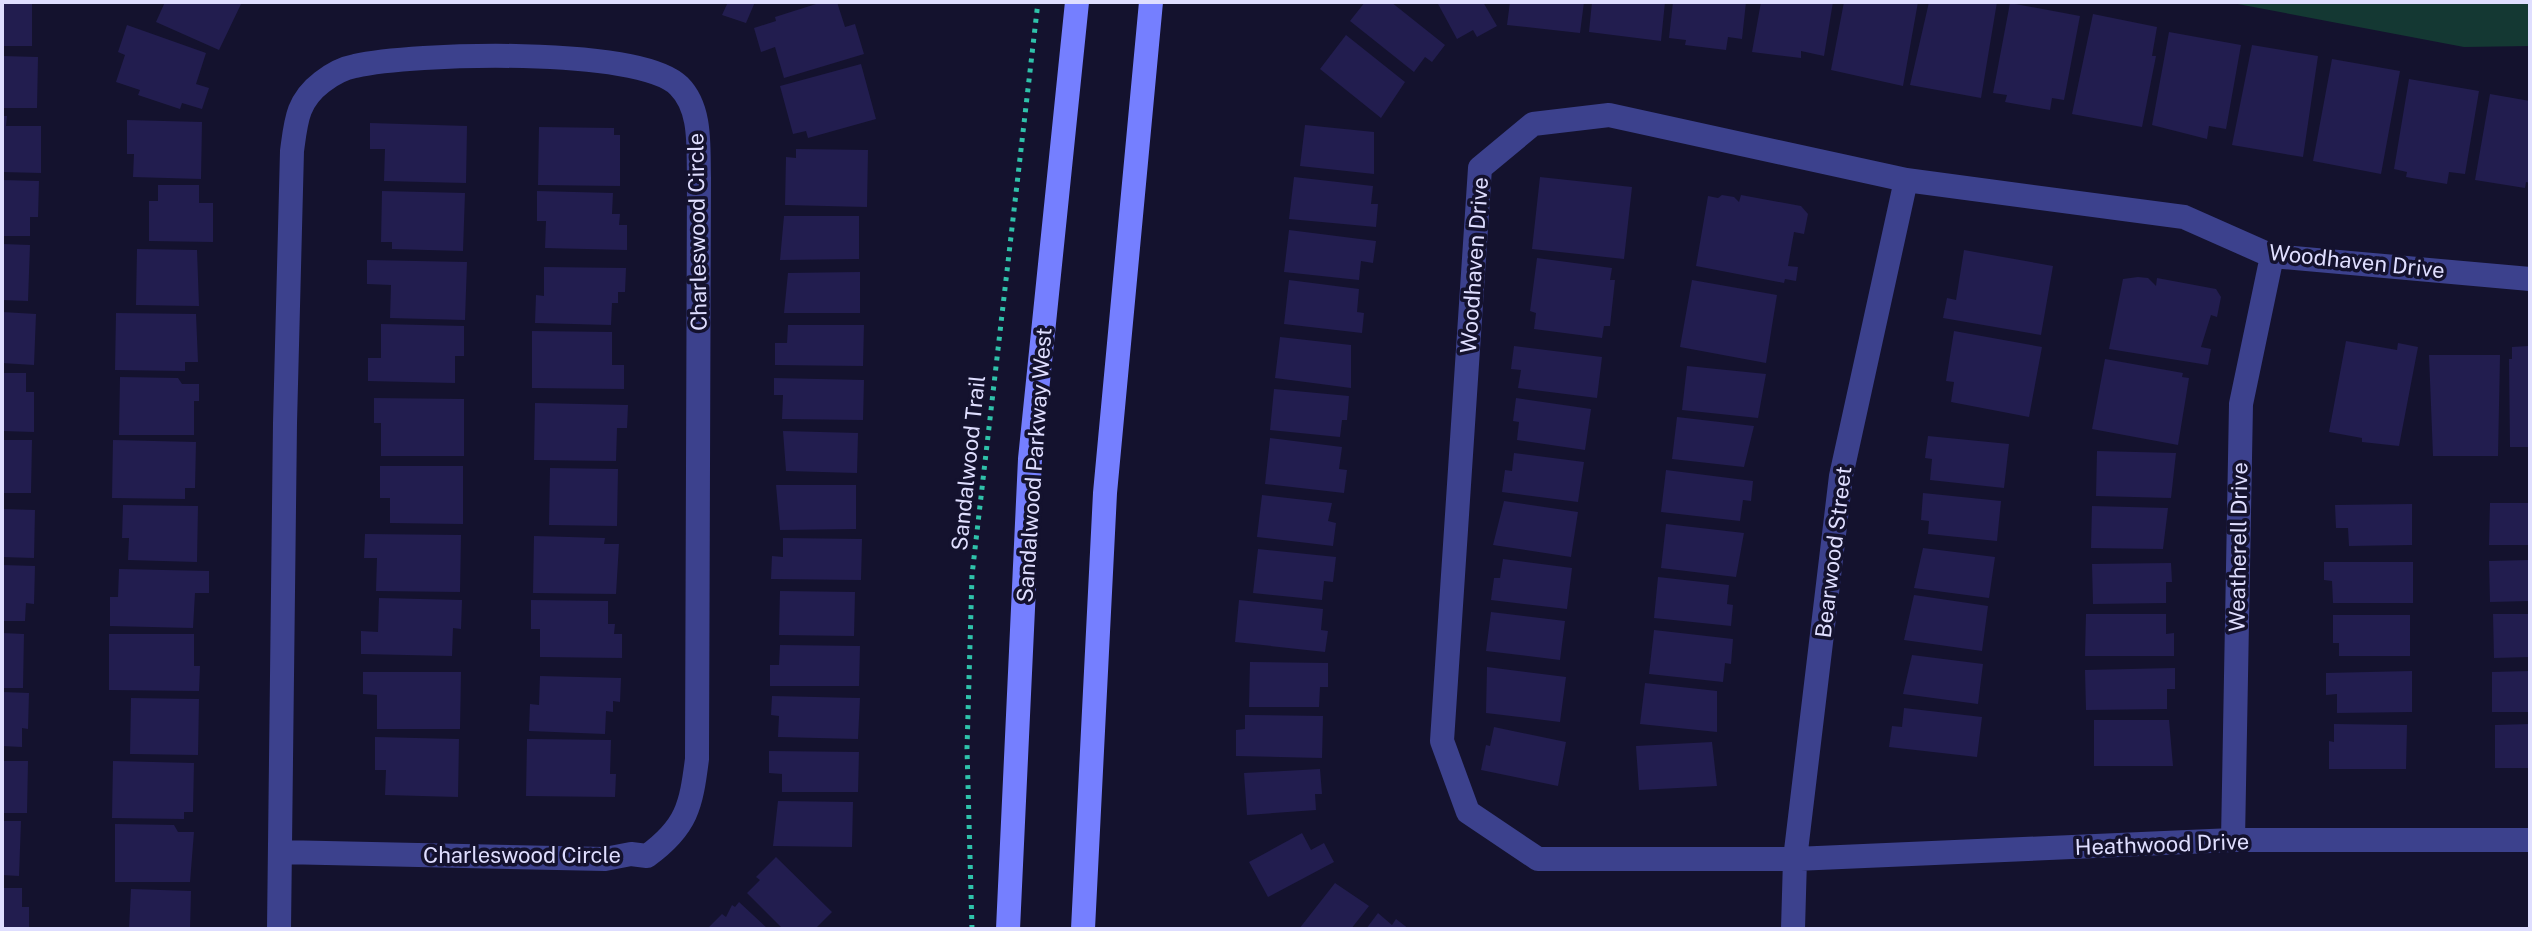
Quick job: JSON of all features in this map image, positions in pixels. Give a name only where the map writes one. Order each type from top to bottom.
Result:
[{"type":"main road","name":"Sandalwood Parkway West","points":[[1008,929],[1030,459],[1077,2]]},
{"type":"main road","points":[[1083,929],[1105,493],[1151,2]]},
{"type":"street","name":"Charleswood Circle","points":[[279,929],[285,423],[292,151],[297,109],[325,80],[352,66],[398,59],[506,55],[609,63],[662,74],[677,84],[692,102],[699,178],[697,759],[685,820],[670,838],[647,856],[631,854],[605,859],[280,852]]},
{"type":"street","name":"Woodhaven Drive","points":[[1795,859],[1538,859],[1468,812],[1442,741],[1480,168],[1533,124],[1609,115],[1906,180],[2184,217],[2272,256],[2530,279]]},
{"type":"street","name":"Bearwood Street","points":[[1793,929],[1795,859],[1841,476],[1906,180]]},
{"type":"street","name":"Weatherell Drive","points":[[2233,840],[2241,404],[2272,256]]},
{"type":"street","name":"Heathwood Drive","points":[[1795,859],[2233,840],[2530,840]]},
{"type":"path","name":"Sandalwood Trail","points":[[972,929],[967,749],[972,575],[1038,2]]},
{"type":"green space","points":[[2227,2],[2530,2],[2530,46],[2464,47]]},
{"type":"building","points":[[2,2],[32,2],[32,46],[2,46]]},
{"type":"building","points":[[165,2],[242,2],[219,50],[156,22]]},
{"type":"building","points":[[728,2],[755,2],[746,23],[722,15]]},
{"type":"building","points":[[837,2],[845,27],[855,24],[864,54],[784,78],[775,47],[761,52],[754,28],[776,21],[775,17],[816,4]]},
{"type":"building","points":[[1365,2],[1391,2],[1445,45],[1432,62],[1425,57],[1414,72],[1350,21]]},
{"type":"building","points":[[1437,2],[1483,2],[1497,26],[1477,37],[1473,30],[1457,39]]},
{"type":"building","points":[[1510,2],[1584,2],[1580,33],[1507,25]]},
{"type":"building","points":[[1592,2],[1665,2],[1661,41],[1589,32]]},
{"type":"building","points":[[1673,2],[1746,2],[1742,39],[1728,37],[1726,50],[1685,45],[1686,40],[1669,38]]},
{"type":"building","points":[[1761,2],[1833,2],[1824,56],[1801,51],[1801,58],[1752,52]]},
{"type":"building","points":[[1844,2],[1918,2],[1903,86],[1831,70]]},
{"type":"building","points":[[1929,2],[1997,2],[1981,98],[1910,85]]},
{"type":"building","points":[[2010,3],[2080,16],[2064,100],[2052,98],[2050,110],[2005,102],[2007,95],[1993,93]]},
{"type":"building","points":[[2093,14],[2157,27],[2152,56],[2156,56],[2142,127],[2072,114]]},
{"type":"building","points":[[127,25],[206,53],[196,84],[209,88],[202,109],[182,103],[180,109],[138,95],[140,90],[116,82],[125,55],[118,52]]},
{"type":"building","points":[[2169,32],[2241,45],[2226,129],[2209,126],[2207,139],[2152,125]]},
{"type":"building","points":[[1346,35],[1405,82],[1381,118],[1320,69]]},
{"type":"building","points":[[2252,45],[2318,56],[2303,157],[2232,145]]},
{"type":"building","points":[[2,56],[38,57],[37,108],[2,108]]},
{"type":"building","points":[[2332,59],[2400,71],[2381,174],[2313,161]]},
{"type":"building","points":[[861,64],[876,119],[808,138],[806,131],[793,134],[780,86]]},
{"type":"building","points":[[2409,79],[2479,91],[2465,174],[2449,172],[2447,184],[2406,177],[2407,172],[2394,169]]},
{"type":"building","points":[[2490,94],[2530,101],[2530,183],[2526,182],[2525,188],[2475,180]]},
{"type":"building","points":[[2,116],[7,116],[6,126],[41,126],[41,173],[2,172]]},
{"type":"building","points":[[127,120],[202,122],[201,179],[133,177],[134,154],[127,154]]},
{"type":"building","points":[[370,123],[467,126],[466,183],[384,181],[385,149],[370,149]]},
{"type":"building","points":[[1305,125],[1374,132],[1374,174],[1300,166]]},
{"type":"building","points":[[539,127],[614,128],[614,135],[620,135],[620,186],[538,185]]},
{"type":"building","points":[[796,149],[868,150],[867,207],[785,205],[786,157],[796,158]]},
{"type":"building","points":[[1294,177],[1373,186],[1371,204],[1378,204],[1376,227],[1289,219]]},
{"type":"building","points":[[1540,177],[1632,187],[1624,259],[1532,249]]},
{"type":"building","points":[[2,180],[39,181],[38,217],[30,217],[30,236],[2,236]]},
{"type":"building","points":[[158,185],[199,185],[199,203],[213,203],[213,242],[149,241],[149,201],[158,201]]},
{"type":"building","points":[[382,191],[465,193],[463,251],[392,249],[392,242],[381,242]]},
{"type":"building","points":[[537,191],[613,193],[612,214],[620,214],[619,225],[627,225],[627,250],[545,248],[546,221],[537,221]]},
{"type":"building","points":[[1722,195],[1734,197],[1739,202],[1741,195],[1801,206],[1808,214],[1804,234],[1794,232],[1788,266],[1798,267],[1796,281],[1785,279],[1784,283],[1696,266],[1708,196],[1718,198]]},
{"type":"building","points":[[784,216],[859,216],[859,259],[780,260]]},
{"type":"building","points":[[1289,230],[1376,241],[1373,263],[1361,261],[1359,280],[1284,272]]},
{"type":"building","points":[[2,244],[30,245],[28,301],[2,300]]},
{"type":"building","points":[[137,249],[197,250],[199,306],[136,305]]},
{"type":"building","points":[[1964,250],[2053,266],[2041,335],[1943,318],[1947,298],[1956,300]]},
{"type":"building","points":[[1537,258],[1612,268],[1610,280],[1615,280],[1610,326],[1604,326],[1602,338],[1534,329],[1536,313],[1530,311]]},
{"type":"building","points":[[367,260],[467,262],[465,320],[390,318],[391,285],[367,284]]},
{"type":"building","points":[[544,267],[626,268],[625,292],[618,292],[618,303],[612,303],[611,325],[535,323],[536,295],[544,296]]},
{"type":"building","points":[[860,272],[860,313],[784,313],[788,273]]},
{"type":"building","points":[[2148,278],[2156,286],[2157,278],[2216,289],[2221,297],[2217,317],[2211,315],[2201,347],[2211,349],[2208,365],[2109,349],[2123,279]]},
{"type":"building","points":[[1289,280],[1359,289],[1357,312],[1364,313],[1362,333],[1284,324]]},
{"type":"building","points":[[1692,280],[1777,295],[1766,363],[1680,347]]},
{"type":"building","points":[[2,312],[36,314],[34,365],[2,363]]},
{"type":"building","points":[[116,313],[196,314],[198,362],[185,362],[185,371],[115,370]]},
{"type":"building","points":[[381,324],[464,326],[464,356],[455,356],[455,383],[368,381],[368,358],[381,358]]},
{"type":"building","points":[[788,325],[864,325],[863,366],[775,365],[775,343],[787,343]]},
{"type":"building","points":[[532,331],[612,332],[612,365],[624,365],[624,389],[532,388]]},
{"type":"building","points":[[1954,331],[2042,347],[2029,417],[1951,402],[1954,382],[1946,381]]},
{"type":"building","points":[[1280,337],[1351,345],[1351,388],[1275,378]]},
{"type":"building","points":[[2346,341],[2397,350],[2398,343],[2418,347],[2399,446],[2362,442],[2362,438],[2329,432]]},
{"type":"building","points":[[1514,346],[1602,357],[1597,398],[1518,388],[1521,370],[1511,369]]},
{"type":"building","points":[[2528,346],[2530,447],[2510,447],[2509,359],[2512,359],[2512,347]]},
{"type":"building","points":[[2429,355],[2500,355],[2498,456],[2433,456]]},
{"type":"building","points":[[2105,359],[2183,373],[2182,377],[2189,378],[2178,445],[2092,429]]},
{"type":"building","points":[[1687,366],[1766,374],[1758,418],[1682,410]]},
{"type":"building","points":[[2,373],[26,373],[26,392],[34,392],[34,432],[2,431]]},
{"type":"building","points":[[120,377],[178,378],[182,384],[199,384],[199,401],[194,401],[194,435],[119,435]]},
{"type":"building","points":[[774,378],[864,380],[863,420],[782,419],[783,395],[774,395]]},
{"type":"building","points":[[1274,389],[1349,396],[1347,420],[1342,420],[1340,437],[1270,430]]},
{"type":"building","points":[[374,398],[464,399],[464,456],[381,456],[381,423],[374,423]]},
{"type":"building","points":[[1516,398],[1591,409],[1585,450],[1517,440],[1519,422],[1513,421]]},
{"type":"building","points":[[535,403],[628,405],[627,428],[617,428],[616,461],[534,460]]},
{"type":"building","points":[[1677,417],[1754,426],[1744,467],[1672,459]]},
{"type":"building","points":[[783,431],[858,433],[857,473],[786,471]]},
{"type":"building","points":[[1928,436],[2009,444],[2004,488],[1930,480],[1932,459],[1925,458]]},
{"type":"building","points":[[1270,438],[1342,447],[1339,469],[1347,470],[1344,493],[1265,484]]},
{"type":"building","points":[[2,440],[32,440],[31,493],[2,493]]},
{"type":"building","points":[[113,440],[196,442],[195,488],[185,488],[185,499],[112,498]]},
{"type":"building","points":[[2097,451],[2176,453],[2171,498],[2096,496]]},
{"type":"building","points":[[1514,453],[1584,462],[1578,502],[1502,492],[1505,470],[1512,471]]},
{"type":"building","points":[[380,466],[463,466],[463,524],[390,523],[390,498],[380,498]]},
{"type":"building","points":[[550,468],[618,469],[617,526],[549,525]]},
{"type":"building","points":[[1666,470],[1753,481],[1751,501],[1743,500],[1740,521],[1661,512]]},
{"type":"building","points":[[776,485],[856,485],[856,529],[780,530]]},
{"type":"building","points":[[1923,493],[2001,501],[1997,541],[1928,534],[1929,521],[1921,520]]},
{"type":"building","points":[[1262,495],[1332,503],[1328,521],[1336,523],[1333,546],[1257,537]]},
{"type":"building","points":[[1504,501],[1578,512],[1571,557],[1493,545]]},
{"type":"building","points":[[2490,503],[2530,503],[2530,545],[2489,545]]},
{"type":"building","points":[[2412,504],[2412,545],[2349,546],[2348,528],[2336,528],[2335,505]]},
{"type":"building","points":[[123,505],[198,506],[197,562],[128,560],[129,538],[122,538]]},
{"type":"building","points":[[2092,506],[2168,508],[2163,549],[2091,548]]},
{"type":"building","points":[[2,509],[35,510],[34,558],[2,557]]},
{"type":"building","points":[[1666,524],[1744,533],[1736,577],[1661,568]]},
{"type":"building","points":[[365,534],[461,535],[460,592],[376,591],[377,558],[364,558]]},
{"type":"building","points":[[534,536],[605,538],[604,544],[619,544],[616,594],[533,593]]},
{"type":"building","points":[[783,538],[862,539],[861,580],[771,579],[772,556],[783,557]]},
{"type":"building","points":[[1923,548],[1995,557],[1989,598],[1914,588]]},
{"type":"building","points":[[1258,549],[1336,557],[1333,582],[1324,581],[1322,600],[1253,593]]},
{"type":"building","points":[[1503,559],[1572,568],[1567,609],[1491,600],[1494,578],[1500,578]]},
{"type":"building","points":[[2530,560],[2530,601],[2490,602],[2489,561]]},
{"type":"building","points":[[2324,562],[2413,562],[2413,603],[2333,603],[2332,581],[2324,580]]},
{"type":"building","points":[[2171,563],[2172,582],[2166,582],[2166,603],[2093,604],[2092,564]]},
{"type":"building","points":[[2,565],[35,566],[34,604],[26,603],[25,621],[2,621]]},
{"type":"building","points":[[119,569],[209,571],[209,593],[195,593],[193,628],[110,626],[110,597],[118,597]]},
{"type":"building","points":[[1658,577],[1729,585],[1727,604],[1733,605],[1731,626],[1654,618]]},
{"type":"building","points":[[780,591],[855,592],[854,636],[779,635]]},
{"type":"building","points":[[1914,595],[1988,606],[1982,651],[1904,640]]},
{"type":"building","points":[[379,598],[462,600],[461,629],[453,628],[452,656],[361,654],[361,631],[378,632]]},
{"type":"building","points":[[531,600],[608,601],[608,624],[615,624],[614,634],[622,634],[622,658],[540,657],[540,629],[531,629]]},
{"type":"building","points":[[1239,600],[1323,609],[1321,630],[1328,631],[1325,652],[1235,642]]},
{"type":"building","points":[[1491,612],[1565,621],[1560,660],[1486,651]]},
{"type":"building","points":[[2086,614],[2166,614],[2166,634],[2174,633],[2174,656],[2085,656]]},
{"type":"building","points":[[2493,614],[2530,614],[2530,657],[2494,658]]},
{"type":"building","points":[[2333,615],[2410,615],[2410,656],[2339,656],[2339,643],[2333,643]]},
{"type":"building","points":[[1654,630],[1733,639],[1731,664],[1725,663],[1723,682],[1649,674]]},
{"type":"building","points":[[2,633],[24,634],[23,688],[2,688]]},
{"type":"building","points":[[109,634],[194,634],[194,666],[200,666],[199,691],[109,690]]},
{"type":"building","points":[[780,645],[860,646],[859,686],[770,686],[770,665],[779,665]]},
{"type":"building","points":[[1912,655],[1983,664],[1978,704],[1903,694]]},
{"type":"building","points":[[1250,662],[1328,663],[1328,687],[1320,687],[1319,707],[1249,707]]},
{"type":"building","points":[[1487,667],[1566,677],[1560,722],[1486,713]]},
{"type":"building","points":[[2175,668],[2175,689],[2167,689],[2167,709],[2086,710],[2085,670]]},
{"type":"building","points":[[2412,671],[2412,712],[2337,713],[2337,694],[2326,695],[2326,673]]},
{"type":"building","points":[[2530,671],[2530,712],[2492,712],[2492,672]]},
{"type":"building","points":[[363,672],[461,672],[460,729],[377,729],[377,695],[363,694]]},
{"type":"building","points":[[540,676],[621,678],[620,702],[613,701],[613,712],[606,711],[605,734],[529,731],[530,704],[539,705]]},
{"type":"building","points":[[1645,683],[1717,691],[1717,732],[1640,724]]},
{"type":"building","points":[[2,692],[29,693],[28,729],[22,728],[22,747],[2,746]]},
{"type":"building","points":[[772,696],[860,698],[858,739],[778,737],[779,716],[771,715]]},
{"type":"building","points":[[131,698],[199,699],[198,755],[130,754]]},
{"type":"building","points":[[1904,708],[1982,717],[1977,757],[1889,747],[1892,726],[1902,727]]},
{"type":"building","points":[[1245,715],[1323,716],[1322,758],[1236,756],[1236,730],[1245,729]]},
{"type":"building","points":[[2094,720],[2169,720],[2173,766],[2094,766]]},
{"type":"building","points":[[2334,724],[2407,725],[2406,769],[2329,769],[2329,741],[2334,742]]},
{"type":"building","points":[[2530,724],[2530,768],[2495,768],[2495,725]]},
{"type":"building","points":[[1494,727],[1566,742],[1558,786],[1481,770],[1486,745],[1490,746]]},
{"type":"building","points":[[375,737],[459,739],[458,797],[385,795],[386,770],[375,770]]},
{"type":"building","points":[[527,739],[611,740],[610,774],[616,774],[615,797],[526,796]]},
{"type":"building","points":[[1712,742],[1717,786],[1639,790],[1636,746]]},
{"type":"building","points":[[769,751],[859,752],[858,792],[782,792],[782,774],[769,773]]},
{"type":"building","points":[[2,761],[28,761],[27,813],[2,813]]},
{"type":"building","points":[[113,761],[194,763],[193,812],[184,812],[184,819],[112,818]]},
{"type":"building","points":[[1320,769],[1322,794],[1315,794],[1316,810],[1247,815],[1244,773]]},
{"type":"building","points":[[778,801],[853,802],[852,847],[773,846]]},
{"type":"building","points":[[2,821],[21,821],[19,876],[2,875]]},
{"type":"building","points":[[115,824],[174,825],[178,832],[194,832],[190,882],[115,882]]},
{"type":"building","points":[[1302,833],[1311,850],[1324,843],[1334,862],[1268,897],[1249,862]]},
{"type":"building","points":[[776,857],[832,912],[815,929],[783,929],[747,893],[760,880],[756,877]]},
{"type":"building","points":[[1335,883],[1369,906],[1351,929],[1299,929]]},
{"type":"building","points":[[2,888],[22,888],[22,907],[29,907],[29,929],[2,929]]},
{"type":"building","points":[[131,889],[191,891],[190,929],[129,929]]},
{"type":"building","points":[[739,902],[768,929],[707,929],[722,914],[726,917],[732,905],[735,907]]},
{"type":"building","points":[[1378,913],[1392,925],[1396,919],[1409,929],[1366,929]]}]
